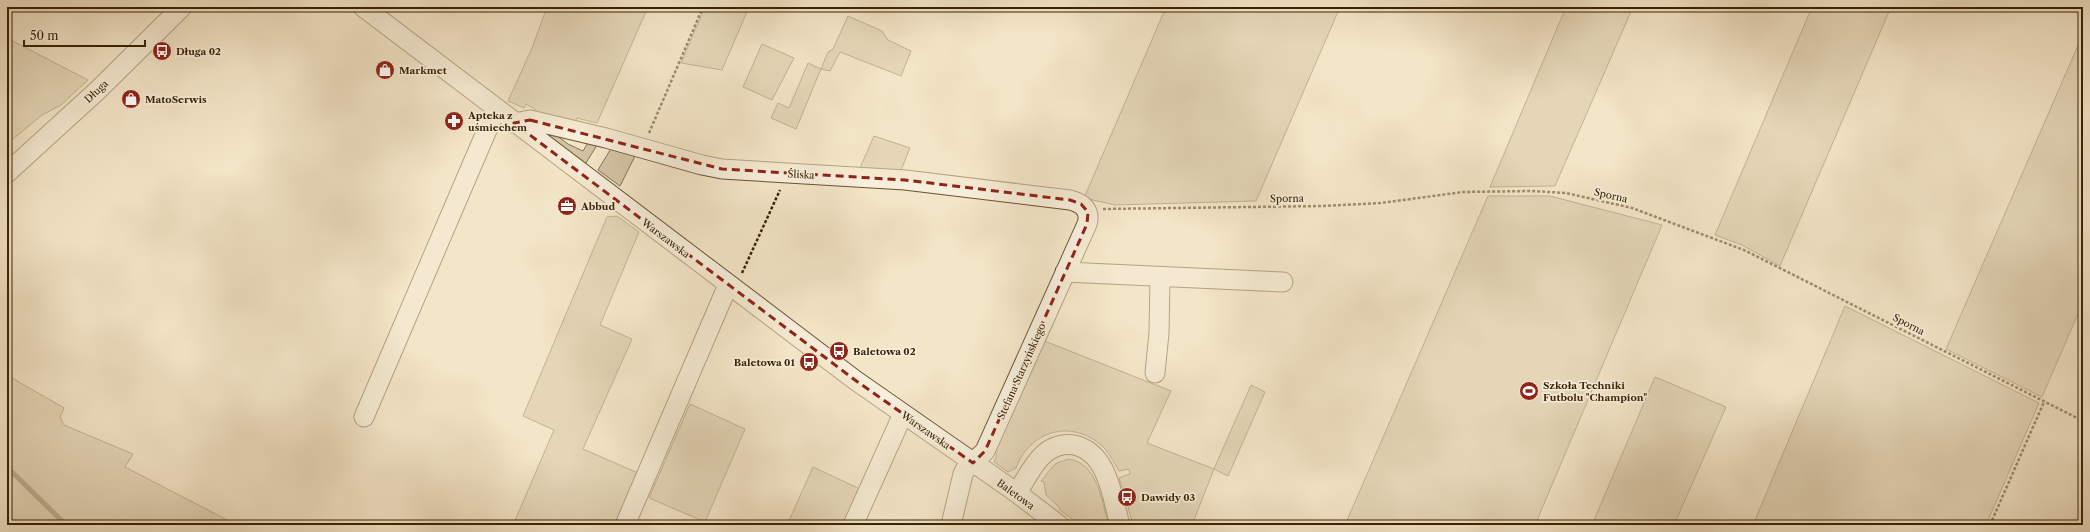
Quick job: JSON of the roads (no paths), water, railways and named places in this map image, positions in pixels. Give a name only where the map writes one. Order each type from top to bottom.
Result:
[{"type":"street","name":"Długa","points":[[7,173],[98,90],[182,7]]},
{"type":"street","name":"Warszawska","points":[[363,7],[731,287],[903,414],[973,463]]},
{"type":"street","points":[[364,417],[496,109]]},
{"type":"street","name":"Śliska","points":[[514,123],[530,120],[716,168],[787,174],[905,180],[994,190],[1070,200],[1081,204],[1088,212]]},
{"type":"street","name":"Stefana Starzyńskiego","points":[[951,525],[963,474],[985,451],[1087,224],[1088,212]]},
{"type":"street","points":[[1065,272],[1284,282]]},
{"type":"street","points":[[1155,373],[1159,333],[1160,277]]},
{"type":"street","points":[[625,525],[731,287]]},
{"type":"street","points":[[853,525],[903,414]]},
{"type":"street","points":[[1017,493],[1041,456],[1049,450],[1060,445],[1082,447],[1094,454],[1104,470],[1120,525]]},
{"type":"street","name":"Baletowa","points":[[973,463],[1017,493],[1059,525]]},
{"type":"waterway","points":[[7,467],[66,525]]},
{"type":"place","name":"Długa 02","points":[[162,51]]},
{"type":"place","name":"Markmet","points":[[385,70]]},
{"type":"place","name":"MatoSerwis","points":[[131,99]]},
{"type":"place","name":"Apteka z uśmiechem","points":[[454,121]]},
{"type":"place","name":"Abbud","points":[[567,206]]},
{"type":"place","name":"Baletowa 02","points":[[839,351]]},
{"type":"place","name":"Baletowa 01","points":[[809,362]]},
{"type":"place","name":"Szkoła Techniki Futbolu \"Champion\"","points":[[1529,391]]},
{"type":"place","name":"Dawidy 03","points":[[1127,497]]}]
